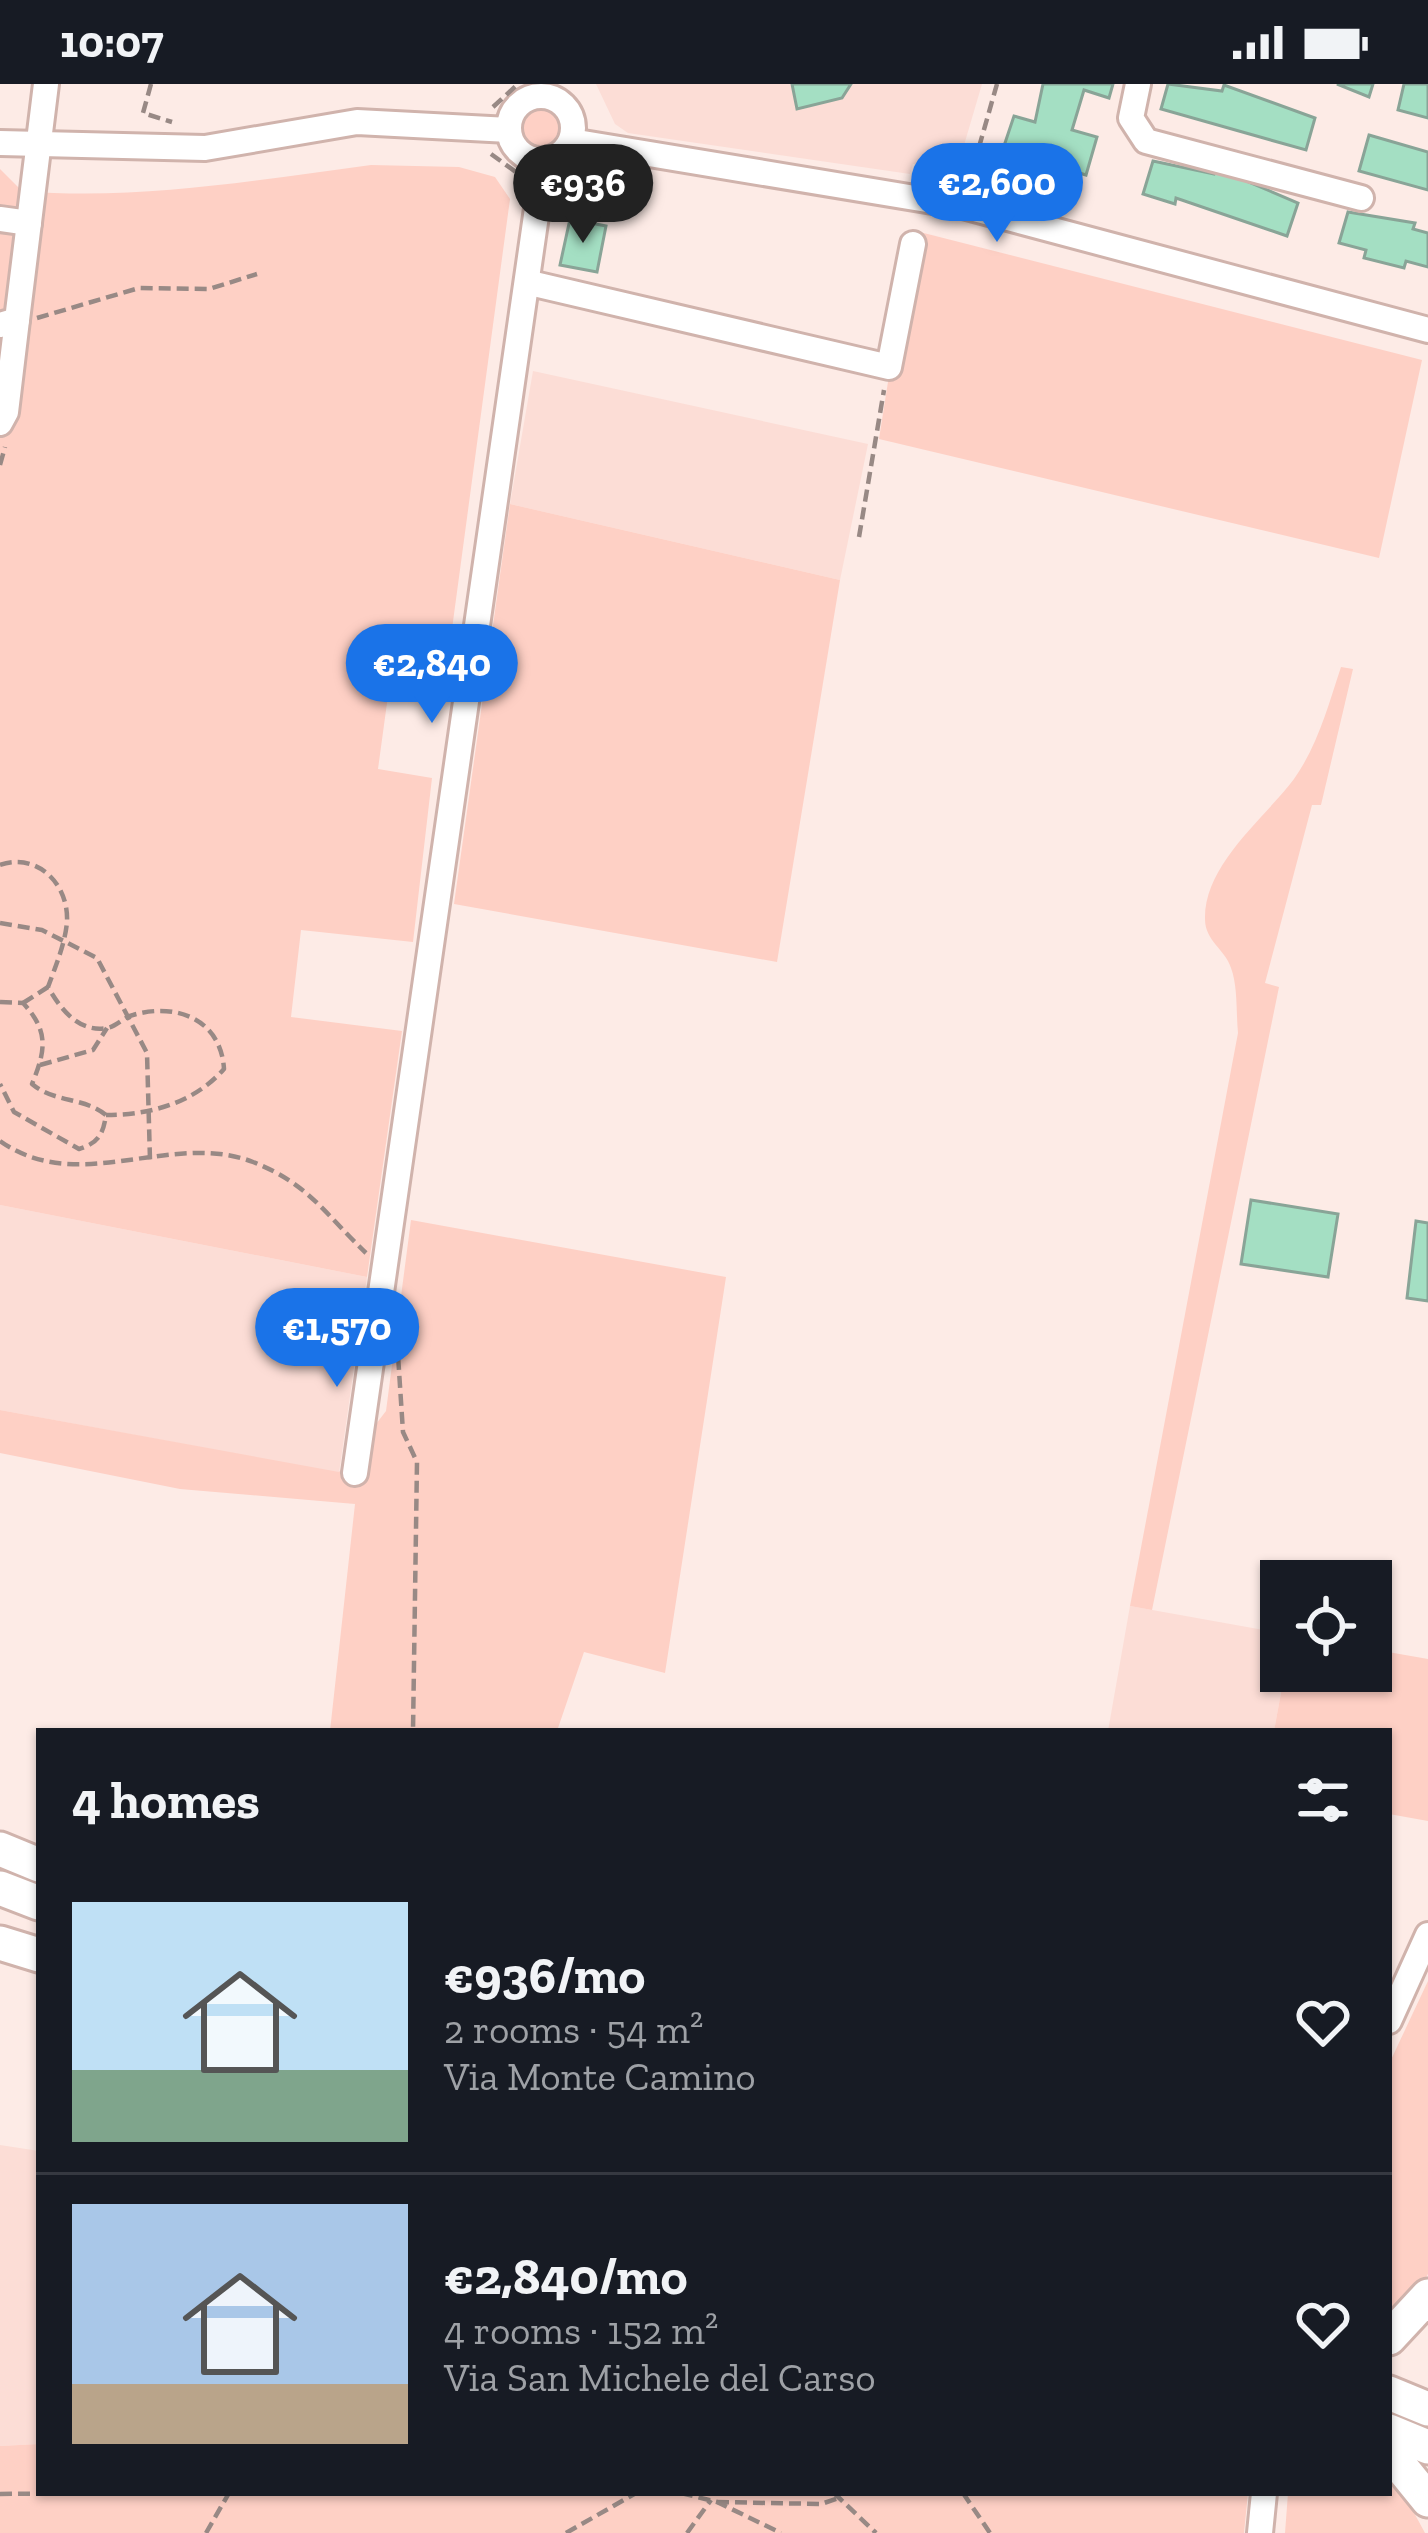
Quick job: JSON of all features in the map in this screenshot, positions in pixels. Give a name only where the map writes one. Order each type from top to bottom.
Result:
[{"type":"highway","points":[[0,1849],[36,1864]]},
{"type":"highway","points":[[0,1888],[36,1902]]},
{"type":"highway","points":[[0,1943],[36,1954]]},
{"type":"highway","points":[[1392,2335],[1428,2296]]},
{"type":"highway","points":[[1392,2394],[1428,2409]]},
{"type":"highway","points":[[1392,2432],[1428,2447]]},
{"type":"highway","points":[[1392,2456],[1428,2500]]},
{"type":"street","points":[[0,423],[46,84]]},
{"type":"street","points":[[1138,84],[1131,118],[1146,141],[1361,198]]},
{"type":"street","points":[[356,1473],[543,168],[571,141],[573,121],[556,91],[523,101],[509,130],[518,151],[543,168]]},
{"type":"street","points":[[0,143],[206,148],[357,122],[509,130]]},
{"type":"street","points":[[571,141],[963,206],[1428,330]]},
{"type":"street","points":[[0,219],[29,224]]},
{"type":"street","points":[[530,283],[889,367],[913,244]]},
{"type":"street","points":[[1392,2014],[1428,1935]]},
{"type":"street","points":[[1260,2533],[1264,2496]]},
{"type":"path","points":[[963,206],[997,84]]},
{"type":"path","points":[[543,168],[637,178]]},
{"type":"path","points":[[14,321],[52,317],[139,288],[209,290],[257,274]]},
{"type":"path","points":[[859,537],[889,367]]},
{"type":"path","points":[[0,865],[19,858],[47,872],[68,915],[48,987],[23,1003],[0,1002]]},
{"type":"path","points":[[0,923],[42,930],[97,958],[147,1054],[150,1160]]},
{"type":"path","points":[[48,987],[61,1011],[81,1024],[107,1028]]},
{"type":"path","points":[[23,1003],[40,1022],[46,1040],[32,1084],[45,1095],[79,1102],[106,1115],[146,1115],[212,1083],[224,1069],[223,1050],[203,1022],[178,1013],[130,1016],[107,1028],[93,1051],[40,1065]]},
{"type":"path","points":[[0,1084],[14,1112],[80,1149],[94,1144],[106,1115]]},
{"type":"path","points":[[0,1145],[79,1167],[150,1160],[247,1159],[301,1184],[370,1256],[383,1284]]},
{"type":"path","points":[[379,1316],[400,1345],[404,1432],[417,1462],[413,1728]]},
{"type":"path","points":[[0,2494],[36,2494]]},
{"type":"path","points":[[206,2533],[228,2496]]},
{"type":"path","points":[[566,2533],[631,2496]]},
{"type":"path","points":[[693,2496],[781,2533]]},
{"type":"path","points":[[714,2501],[821,2504],[837,2496],[875,2533]]},
{"type":"path","points":[[966,2496],[990,2533]]},
{"type":"path","points":[[687,2533],[714,2501]]},
{"type":"shaded area","points":[[596,84],[982,84],[957,169],[913,164],[910,174],[628,133],[615,124]]},
{"type":"shaded area","points":[[542,108],[556,114],[562,128],[556,142],[542,148],[528,142],[522,128],[528,114]]},
{"type":"shaded area","points":[[371,165],[459,167],[495,177],[510,199],[447,666],[393,659],[378,769],[432,778],[413,942],[301,930],[291,1017],[402,1031],[367,1277],[0,1205],[0,169],[22,191],[109,193]]},
{"type":"shaded area","points":[[912,230],[1422,360],[1379,558],[879,439]]},
{"type":"shaded area","points":[[533,371],[868,444],[840,580],[510,504]]},
{"type":"shaded area","points":[[510,504],[840,580],[777,962],[454,904]]},
{"type":"shaded area","points":[[1341,667],[1353,669],[1321,805],[1312,805],[1265,983],[1279,987],[1152,1610],[1130,1606],[1238,1033],[1233,975],[1206,927],[1207,899],[1225,861],[1310,753]]},
{"type":"shaded area","points":[[0,1205],[367,1277],[339,1473],[0,1410]]},
{"type":"shaded area","points":[[411,1220],[726,1277],[665,1673],[584,1652],[558,1728],[330,1728],[355,1504],[180,1489],[0,1453],[0,1410],[339,1472],[386,1411]]},
{"type":"shaded area","points":[[1130,1606],[1260,1629],[1260,1692],[1281,1692],[1275,1728],[1109,1728]]},
{"type":"shaded area","points":[[1392,1653],[1428,1659],[1428,1821],[1392,1815],[1392,1728],[1275,1728],[1281,1692],[1392,1692]]},
{"type":"shaded area","points":[[1428,1981],[1428,2274],[1415,2298],[1392,2319],[1392,2058]]},
{"type":"shaded area","points":[[0,2145],[36,2151],[36,2444],[0,2446]]},
{"type":"shaded area","points":[[36,2444],[36,2496],[1248,2496],[1244,2533],[0,2533],[0,2446]]},
{"type":"shaded area","points":[[1392,2485],[1405,2496],[1425,2533],[1285,2533],[1288,2496],[1392,2496]]},
{"type":"building","points":[[792,84],[851,84],[842,98],[797,109]]},
{"type":"building","points":[[1043,84],[1113,84],[1109,98],[1084,90],[1072,130],[1097,137],[1086,175],[1063,168],[1062,173],[1003,149],[1014,116],[1035,122]]},
{"type":"building","points":[[1168,84],[1222,91],[1224,85],[1315,118],[1306,150],[1161,109]]},
{"type":"building","points":[[1337,84],[1373,84],[1369,97]]},
{"type":"building","points":[[1404,84],[1428,84],[1428,118],[1398,110]]},
{"type":"building","points":[[1369,135],[1428,152],[1428,190],[1359,171]]},
{"type":"building","points":[[1153,161],[1214,174],[1216,168],[1298,203],[1287,236],[1176,198],[1175,204],[1143,194]]},
{"type":"building","points":[[1348,212],[1415,223],[1413,229],[1428,233],[1428,267],[1406,261],[1404,268],[1364,258],[1366,250],[1339,243]]},
{"type":"building","points":[[570,219],[606,226],[597,272],[560,265]]},
{"type":"building","points":[[1251,1200],[1338,1214],[1328,1277],[1241,1264]]},
{"type":"building","points":[[1416,1221],[1428,1223],[1428,1301],[1407,1298]]}]
